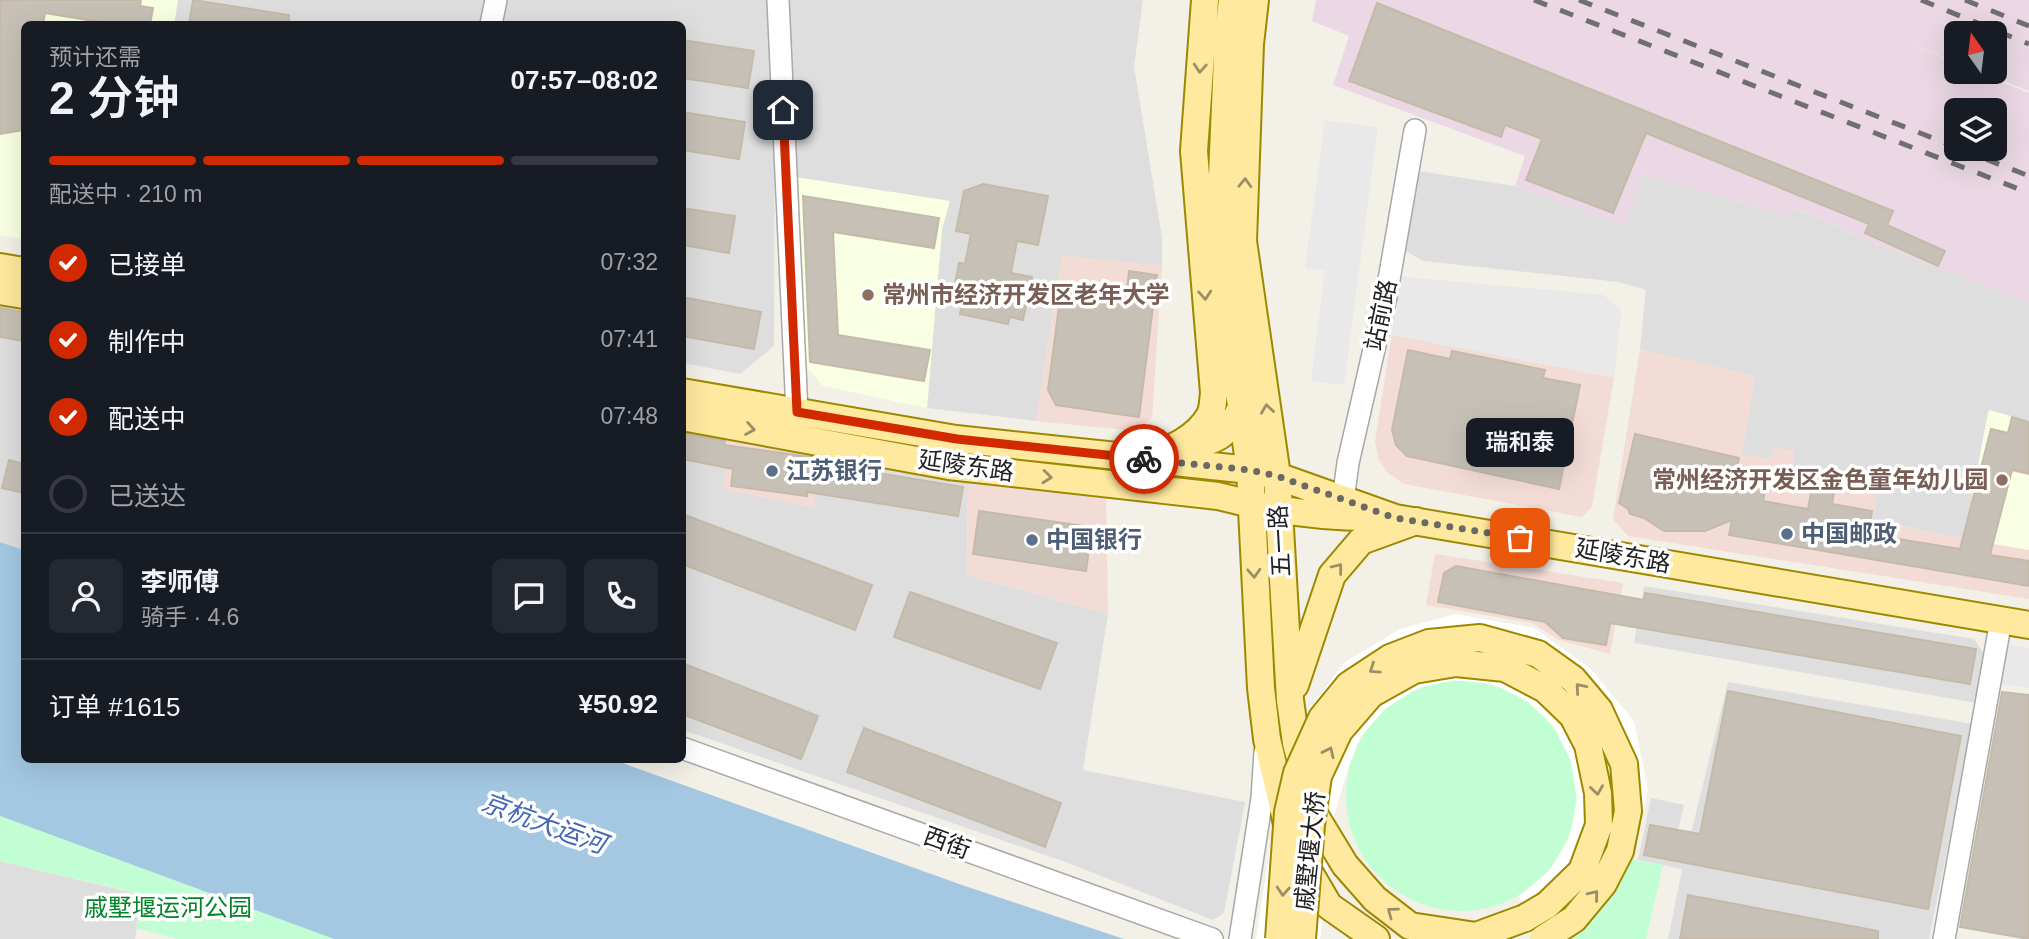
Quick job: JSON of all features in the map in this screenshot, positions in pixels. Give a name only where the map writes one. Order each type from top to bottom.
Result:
[{"type":"main road","points":[[1161,453],[1191,437],[1211,414],[1214,393],[1194,151],[1205,0]]},
{"type":"main road","name":"五一路","points":[[1232,0],[1228,34],[1219,248],[1250,470],[1266,739],[1291,841],[1329,906],[1376,939]]},
{"type":"main road","name":"五一路","points":[[1255,0],[1250,44],[1243,241],[1277,476],[1290,700],[1296,743],[1314,814],[1345,865],[1375,899],[1410,926],[1476,936],[1525,918]]},
{"type":"main road","points":[[0,267],[21,270]]},
{"type":"main road","points":[[0,291],[21,294]]},
{"type":"main road","name":"延陵东路","points":[[686,392],[795,425],[949,466],[1218,496],[1250,505],[1336,517],[1406,519]]},
{"type":"main road","points":[[1128,457],[1161,453],[1219,438],[1233,424],[1241,408]]},
{"type":"main road","name":"延陵东路","points":[[686,417],[957,439],[1250,470],[1277,476],[1406,519],[2029,625]]},
{"type":"main road","points":[[1290,700],[1332,575],[1361,541],[1406,519]]},
{"type":"main road","name":"戚墅堰大桥","points":[[1279,939],[1288,812],[1297,773],[1322,718],[1349,685],[1390,657],[1429,643],[1480,638],[1538,654],[1573,680],[1599,710],[1624,764],[1628,811],[1620,851],[1603,884],[1574,919],[1543,939]]},
{"type":"main road","name":"戚墅堰大桥","points":[[1302,939],[1311,825],[1318,776],[1339,731],[1371,694],[1414,670],[1456,663],[1505,668],[1545,690],[1573,716],[1588,745],[1598,793],[1599,824],[1582,871],[1547,905],[1525,918]]},
{"type":"street","points":[[492,21],[496,0]]},
{"type":"street","points":[[778,0],[795,425]]},
{"type":"street","name":"站前路","points":[[1343,500],[1348,463],[1386,297],[1415,130]]},
{"type":"street","points":[[1944,939],[2001,620]]},
{"type":"street","points":[[1240,939],[1262,798],[1266,739]]},
{"type":"street","name":"西街","points":[[686,749],[1212,939]]},
{"type":"shaded area","points":[[0,0],[178,0],[174,21],[21,21],[21,238],[0,235]]},
{"type":"shaded area","points":[[178,0],[1143,0],[1134,67],[1162,237],[1162,266],[1062,256],[1036,421],[927,408],[942,229],[949,201],[795,177],[791,46],[775,46],[774,346],[740,374],[686,364],[686,21],[174,21]]},
{"type":"shaded area","points":[[1316,0],[2029,0],[2029,91],[2007,82],[2007,21],[1944,21],[1944,57],[1907,43],[1944,58],[1944,84],[2007,84],[2029,93],[2029,303],[1861,238],[1797,208],[1791,217],[1642,174],[1624,226],[1515,186],[1525,156],[1333,85],[1349,36],[1312,21]]},
{"type":"shaded area","points":[[1325,120],[1378,127],[1344,385],[1311,381],[1325,271],[1305,268]]},
{"type":"shaded area","points":[[1419,171],[1515,186],[1624,225],[1642,174],[1791,217],[1796,208],[1861,238],[2029,303],[2029,421],[1988,411],[1964,539],[1872,520],[1877,489],[1790,473],[1794,452],[1771,459],[1741,455],[1755,377],[1640,349],[1646,290],[1619,282],[1423,261],[1404,250]]},
{"type":"shaded area","name":"常州市经济开发区老年大学","points":[[795,177],[950,201],[942,229],[927,408],[823,386],[801,360]]},
{"type":"shaded area","points":[[1062,255],[1162,266],[1152,418],[1135,431],[1036,421]]},
{"type":"shaded area","points":[[1401,277],[1603,295],[1621,310],[1614,378],[1592,507],[1582,517],[1404,484],[1387,472],[1378,458],[1375,441]]},
{"type":"shaded area","points":[[1401,277],[1603,295],[1621,310],[1614,378],[1392,335]]},
{"type":"shaded area","points":[[0,301],[21,305],[21,549],[0,542]]},
{"type":"shaded area","points":[[1640,349],[1755,377],[1742,455],[1771,459],[1774,447],[1794,451],[1791,473],[1878,489],[1872,521],[2029,550],[2029,599],[1628,536],[1613,519]]},
{"type":"shaded area","name":"常州经济开发区金色童年幼儿园","points":[[1989,410],[2029,421],[2029,550],[1964,539]]},
{"type":"shaded area","points":[[686,428],[730,436],[813,508],[821,453],[968,480],[967,575],[1108,614],[1083,770],[1245,802],[1224,913],[1213,920],[1068,863],[686,731]]},
{"type":"shaded area","name":"江苏银行","points":[[730,436],[821,453],[813,508],[723,489]]},
{"type":"shaded area","points":[[968,480],[1106,499],[1108,614],[967,575]]},
{"type":"shaded area","points":[[1435,554],[1623,583],[1610,654],[1559,640],[1532,623],[1426,605]]},
{"type":"shaded area","points":[[1644,586],[1974,639],[1984,654],[1976,703],[1634,643]]},
{"type":"shaded area","points":[[2010,645],[2029,648],[2029,688],[1997,684],[2002,654]]},
{"type":"shaded area","points":[[1728,682],[1973,724],[1929,939],[1668,939],[1682,869],[1638,860],[1651,798],[1684,805],[1677,835],[1690,837]]},
{"type":"shaded area","points":[[0,861],[142,895],[135,939],[0,939]]},
{"type":"green space","points":[[1461,681],[1483,683],[1505,690],[1534,707],[1550,723],[1571,763],[1576,796],[1574,818],[1567,840],[1550,869],[1534,885],[1494,906],[1461,911],[1439,909],[1417,902],[1388,885],[1372,869],[1351,829],[1346,796],[1348,774],[1355,752],[1372,723],[1388,707],[1428,686]]},
{"type":"green space","name":"戚墅堰运河公园","points":[[0,816],[334,939],[177,939],[136,928],[141,894],[0,861]]},
{"type":"green space","points":[[1631,859],[1663,865],[1646,939],[1570,939],[1604,904]]},
{"type":"water","name":"京杭大运河","points":[[0,542],[21,549],[21,763],[622,763],[962,885],[1124,939],[334,939],[0,816]]},
{"type":"pier","points":[[1456,614],[1534,628],[1591,669],[1634,721],[1648,790],[1631,859],[1604,904],[1570,939],[1543,939],[1519,896],[1549,871],[1569,838],[1577,800],[1571,761],[1554,727],[1526,700],[1492,684],[1454,680],[1418,688],[1386,708],[1361,736],[1334,816],[1320,939],[1256,939],[1281,774],[1302,718],[1345,662],[1400,629]]},
{"type":"building","points":[[0,0],[141,0],[140,6],[153,8],[151,21],[94,21],[45,13],[44,21],[21,21],[21,130],[0,134]]},
{"type":"building","points":[[193,0],[289,15],[289,21],[190,21]]},
{"type":"building","points":[[1377,3],[1893,211],[1887,225],[1945,251],[1938,266],[1865,233],[1869,224],[1646,133],[1613,213],[1526,180],[1542,139],[1505,125],[1501,137],[1349,81]]},
{"type":"building","points":[[686,41],[754,51],[748,88],[686,79]]},
{"type":"building","points":[[686,113],[745,122],[739,159],[686,151]]},
{"type":"building","points":[[983,184],[1048,196],[1038,245],[1017,241],[1011,273],[1032,277],[1023,320],[1010,317],[1008,324],[960,314],[962,306],[951,303],[959,263],[965,264],[971,234],[956,231],[964,191]]},
{"type":"building","points":[[803,196],[939,218],[934,248],[833,232],[838,335],[930,350],[924,381],[810,362]]},
{"type":"building","points":[[686,209],[735,216],[729,253],[686,246]]},
{"type":"building","points":[[1129,271],[1157,275],[1139,417],[1056,405],[1048,390],[1061,291],[1126,299]]},
{"type":"building","points":[[686,298],[761,312],[754,349],[686,337]]},
{"type":"building","points":[[0,308],[21,312],[21,340],[0,337]]},
{"type":"building","points":[[1408,350],[1450,359],[1452,351],[1545,370],[1543,378],[1580,385],[1559,489],[1407,456],[1396,445],[1392,430]]},
{"type":"building","points":[[2012,417],[2029,422],[2029,474],[2012,470],[1990,555],[2029,561],[2029,586],[1729,535],[1732,520],[1705,531],[1664,531],[1644,518],[1630,514],[1628,509],[1619,503],[1635,434],[1739,458],[1732,484],[1765,490],[1763,501],[1808,509],[1813,482],[1835,486],[1832,504],[1872,511],[1868,534],[1960,549],[1991,429],[2008,433]]},
{"type":"building","points":[[686,434],[725,441],[724,445],[812,457],[811,462],[963,487],[958,516],[807,492],[807,496],[731,486],[733,469],[686,460]]},
{"type":"building","points":[[9,460],[21,463],[21,492],[2,488]]},
{"type":"building","name":"中国银行","points":[[979,511],[1092,527],[1086,571],[973,554]]},
{"type":"building","points":[[686,515],[872,585],[855,630],[686,566]]},
{"type":"building","points":[[1456,566],[1644,600],[1645,593],[1976,649],[1970,684],[1610,623],[1606,645],[1563,638],[1545,622],[1438,602],[1444,573]]},
{"type":"building","points":[[910,592],[1057,643],[1040,689],[894,637]]},
{"type":"building","points":[[686,665],[818,716],[801,759],[686,716]]},
{"type":"building","points":[[1728,691],[1961,736],[1928,909],[1644,855],[1650,825],[1700,834]]},
{"type":"building","points":[[2002,692],[2029,695],[2029,939],[1960,927]]},
{"type":"building","points":[[864,728],[1061,803],[1045,847],[847,772]]},
{"type":"building","points":[[1688,895],[1878,931],[1878,939],[1680,939]]},
{"type":"railway","points":[[1534,0],[2029,193]]},
{"type":"railway","points":[[1579,0],[1944,142]]},
{"type":"railway","points":[[1921,0],[2029,44]]},
{"type":"railway","points":[[1965,0],[2029,26]]},
{"type":"railway","points":[[1991,161],[2029,176]]},
{"type":"way so far","points":[[1144,459],[1250,470],[1277,476],[1395,518],[1520,538]]},
{"type":"place","name":"常州市经济开发区老年大学","points":[[868,295]]},
{"type":"place","name":"江苏银行","points":[[772,471]]},
{"type":"place","name":"常州经济开发区金色童年幼儿园","points":[[2002,480]]},
{"type":"place","name":"中国邮政","points":[[1787,534]]},
{"type":"place","name":"瑞和泰","points":[[1520,538]]},
{"type":"place","name":"中国银行","points":[[1032,540]]},
{"type":"route","points":[[783,110],[797,412],[957,439],[1144,459]]}]
